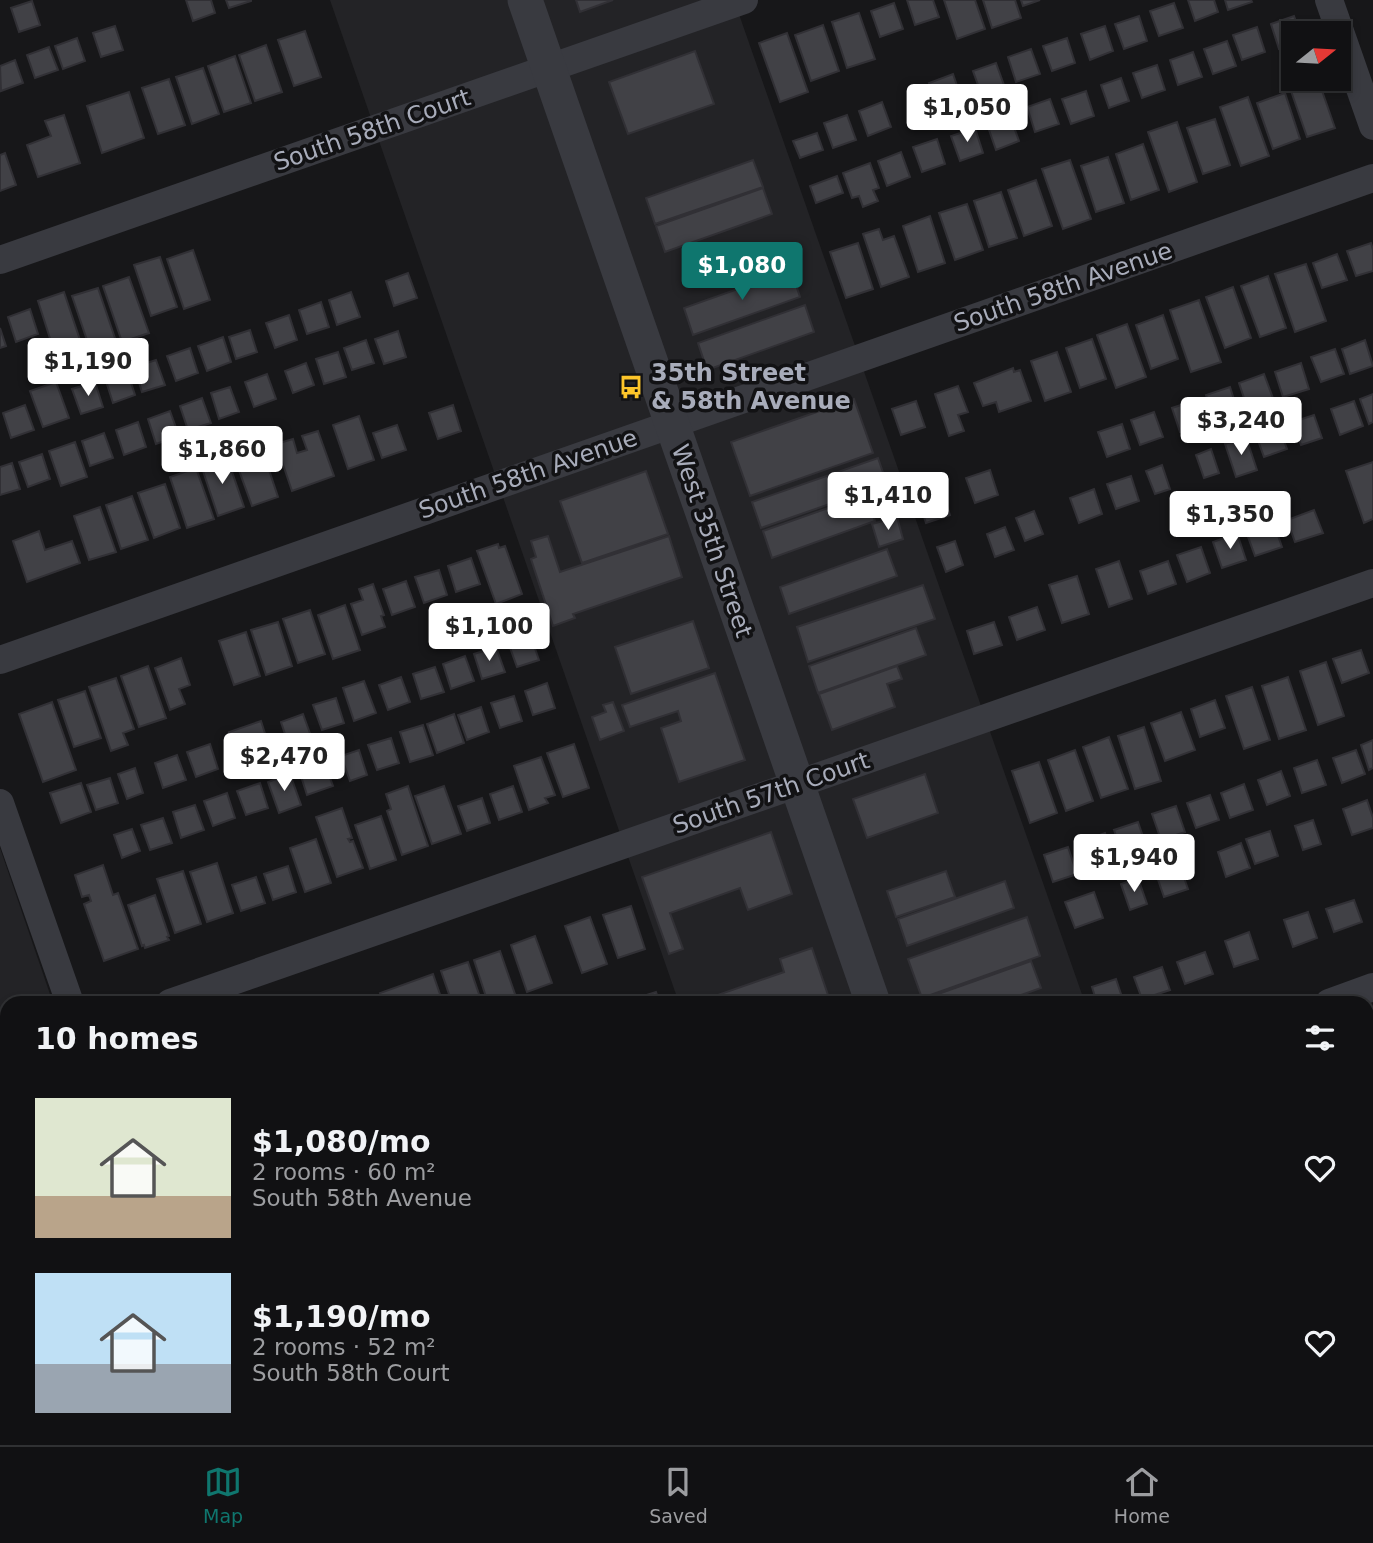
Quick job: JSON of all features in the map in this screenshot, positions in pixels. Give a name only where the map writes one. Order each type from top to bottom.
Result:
[{"type":"street","name":"West 35th Street","points":[[525,0],[871,996]]},
{"type":"street","name":"South 58th Court","points":[[0,260],[744,0]]},
{"type":"street","points":[[1329,0],[1373,126]]},
{"type":"street","name":"South 58th Avenue","points":[[3,650],[672,424],[1373,178]]},
{"type":"street","name":"South 57th Court","points":[[190,996],[1373,583]]},
{"type":"street","points":[[0,803],[68,996]]},
{"type":"street","points":[[1348,996],[1373,987]]},
{"type":"shaded area","points":[[330,0],[734,0],[1083,996],[677,996]]},
{"type":"shaded area","points":[[0,848],[51,996],[0,996]]},
{"type":"building","points":[[186,0],[211,0],[215,13],[193,21]]},
{"type":"building","points":[[226,0],[251,0],[251,1],[229,8]]},
{"type":"building","points":[[576,0],[613,0],[580,12]]},
{"type":"building","points":[[907,0],[933,0],[939,17],[915,25]]},
{"type":"building","points":[[944,0],[975,0],[985,29],[957,39]]},
{"type":"building","points":[[983,0],[1015,0],[1021,18],[992,28]]},
{"type":"building","points":[[1021,0],[1040,0],[1023,6]]},
{"type":"building","points":[[1188,0],[1214,0],[1218,12],[1195,21]]},
{"type":"building","points":[[1225,0],[1251,0],[1252,2],[1228,10]]},
{"type":"building","points":[[32,1],[40,25],[19,32],[11,8]]},
{"type":"building","points":[[894,3],[903,29],[880,37],[871,11]]},
{"type":"building","points":[[1174,3],[1183,28],[1159,36],[1150,11]]},
{"type":"building","points":[[859,13],[875,59],[847,68],[832,22]]},
{"type":"building","points":[[1139,16],[1147,41],[1124,49],[1115,24]]},
{"type":"building","points":[[1294,16],[1296,21],[1281,21],[1281,48],[1279,49],[1271,24]]},
{"type":"building","points":[[823,25],[839,71],[811,81],[795,35]]},
{"type":"building","points":[[115,26],[123,50],[101,57],[93,33]]},
{"type":"building","points":[[1105,26],[1113,51],[1090,60],[1081,34]]},
{"type":"building","points":[[1257,27],[1265,52],[1242,60],[1233,35]]},
{"type":"building","points":[[305,31],[321,77],[294,86],[278,40]]},
{"type":"building","points":[[787,33],[808,92],[780,102],[759,43]]},
{"type":"building","points":[[77,38],[85,61],[63,69],[55,46]]},
{"type":"building","points":[[1067,38],[1075,63],[1052,71],[1043,46]]},
{"type":"building","points":[[1227,41],[1236,66],[1213,74],[1204,49]]},
{"type":"building","points":[[266,45],[282,92],[255,101],[239,55]]},
{"type":"building","points":[[49,47],[58,70],[35,78],[27,55]]},
{"type":"building","points":[[1031,49],[1040,74],[1016,82],[1008,57]]},
{"type":"building","points":[[695,51],[714,104],[628,134],[609,82]]},
{"type":"building","points":[[1193,52],[1202,77],[1178,85],[1170,60]]},
{"type":"building","points":[[235,56],[251,103],[224,112],[208,66]]},
{"type":"building","points":[[15,60],[23,83],[1,91],[0,66]]},
{"type":"building","points":[[996,63],[1005,88],[982,96],[973,71]]},
{"type":"building","points":[[1157,65],[1165,90],[1142,98],[1133,73]]},
{"type":"building","points":[[203,68],[219,114],[192,124],[176,77]]},
{"type":"building","points":[[953,74],[962,100],[938,108],[929,83]]},
{"type":"building","points":[[1121,78],[1129,101],[1109,108],[1101,85]]},
{"type":"building","points":[[169,79],[185,125],[158,134],[142,88]]},
{"type":"building","points":[[1086,91],[1094,116],[1071,124],[1062,99]]},
{"type":"building","points":[[1291,91],[1322,91],[1335,128],[1307,137]]},
{"type":"building","points":[[129,92],[144,138],[102,153],[87,106]]},
{"type":"building","points":[[1285,93],[1300,139],[1273,149],[1257,103]]},
{"type":"building","points":[[1248,97],[1269,156],[1241,166],[1220,107]]},
{"type":"building","points":[[1050,99],[1059,124],[1035,132],[1027,107]]},
{"type":"building","points":[[882,102],[891,127],[868,136],[859,111]]},
{"type":"building","points":[[64,115],[80,163],[38,177],[27,145],[51,136],[45,121]]},
{"type":"building","points":[[847,115],[856,140],[833,148],[824,123]]},
{"type":"building","points":[[1010,116],[1019,141],[996,150],[987,124]]},
{"type":"building","points":[[1215,119],[1230,165],[1203,174],[1187,128]]},
{"type":"building","points":[[1177,122],[1197,182],[1169,192],[1148,132]]},
{"type":"building","points":[[975,128],[983,153],[960,161],[951,136]]},
{"type":"building","points":[[817,133],[823,150],[800,158],[793,141]]},
{"type":"building","points":[[937,139],[945,164],[922,172],[913,147]]},
{"type":"building","points":[[1143,144],[1159,190],[1131,200],[1116,154]]},
{"type":"building","points":[[901,152],[910,177],[887,186],[878,161]]},
{"type":"building","points":[[5,153],[16,185],[0,191],[0,155]]},
{"type":"building","points":[[1108,157],[1124,203],[1096,212],[1081,166]]},
{"type":"building","points":[[753,160],[763,187],[655,224],[646,198]]},
{"type":"building","points":[[1070,160],[1091,219],[1063,229],[1042,169]]},
{"type":"building","points":[[870,163],[879,188],[873,190],[878,201],[863,207],[859,196],[852,198],[843,173]]},
{"type":"building","points":[[837,176],[843,193],[816,203],[810,186]]},
{"type":"building","points":[[1036,180],[1052,226],[1024,236],[1008,190]]},
{"type":"building","points":[[763,188],[772,214],[665,252],[656,226]]},
{"type":"building","points":[[1001,192],[1017,238],[989,247],[974,201]]},
{"type":"building","points":[[967,204],[983,250],[955,260],[939,213]]},
{"type":"building","points":[[930,216],[945,263],[918,272],[903,226]]},
{"type":"building","points":[[879,229],[883,240],[894,236],[909,277],[881,287],[863,234]]},
{"type":"building","points":[[858,243],[873,289],[846,298],[830,252]]},
{"type":"building","points":[[1371,243],[1373,271],[1356,276],[1347,251]]},
{"type":"building","points":[[193,250],[210,300],[184,309],[167,259]]},
{"type":"building","points":[[1337,254],[1347,280],[1322,288],[1313,263]]},
{"type":"building","points":[[160,257],[177,307],[151,316],[134,265]]},
{"type":"building","points":[[1306,264],[1326,321],[1295,332],[1275,274]]},
{"type":"building","points":[[791,270],[800,297],[693,335],[684,308]]},
{"type":"building","points":[[408,273],[417,298],[394,306],[386,281]]},
{"type":"building","points":[[1268,276],[1286,328],[1260,337],[1241,286]]},
{"type":"building","points":[[129,277],[149,333],[122,342],[103,286]]},
{"type":"building","points":[[1233,287],[1251,338],[1225,348],[1206,297]]},
{"type":"building","points":[[98,288],[117,344],[91,352],[72,296]]},
{"type":"building","points":[[64,292],[81,343],[54,351],[38,301]]},
{"type":"building","points":[[351,292],[360,317],[337,325],[329,300]]},
{"type":"building","points":[[1199,300],[1221,362],[1191,372],[1170,310]]},
{"type":"building","points":[[321,302],[329,327],[307,334],[299,310]]},
{"type":"building","points":[[805,305],[814,332],[707,370],[698,343]]},
{"type":"building","points":[[30,309],[38,334],[16,342],[8,317]]},
{"type":"building","points":[[289,315],[297,340],[275,348],[266,323]]},
{"type":"building","points":[[1163,315],[1178,359],[1151,369],[1136,325]]},
{"type":"building","points":[[1127,324],[1146,377],[1116,388],[1097,335]]},
{"type":"building","points":[[0,328],[6,346],[0,348]]},
{"type":"building","points":[[250,330],[257,352],[236,359],[229,337]]},
{"type":"building","points":[[398,331],[406,357],[384,364],[375,339]]},
{"type":"building","points":[[223,337],[231,362],[207,371],[198,346]]},
{"type":"building","points":[[1092,339],[1106,379],[1080,388],[1066,348]]},
{"type":"building","points":[[366,340],[374,363],[352,370],[344,348]]},
{"type":"building","points":[[1365,340],[1373,366],[1350,374],[1342,349]]},
{"type":"building","points":[[190,348],[198,373],[176,381],[167,356]]},
{"type":"building","points":[[1335,349],[1344,374],[1321,382],[1311,357]]},
{"type":"building","points":[[338,352],[346,377],[324,384],[316,359]]},
{"type":"building","points":[[1057,352],[1071,392],[1045,401],[1031,361]]},
{"type":"building","points":[[156,360],[165,385],[142,392],[134,367]]},
{"type":"building","points":[[306,363],[314,385],[293,393],[285,371]]},
{"type":"building","points":[[1301,363],[1309,389],[1283,397],[1275,372]]},
{"type":"building","points":[[1013,368],[1014,372],[1020,370],[1031,401],[999,412],[996,402],[983,406],[974,383]]},
{"type":"building","points":[[127,370],[135,395],[113,403],[105,378]]},
{"type":"building","points":[[267,374],[276,399],[254,407],[245,382]]},
{"type":"building","points":[[1264,374],[1274,401],[1248,410],[1239,383]]},
{"type":"building","points":[[56,382],[69,418],[43,427],[30,391]]},
{"type":"building","points":[[95,382],[103,407],[81,414],[72,389]]},
{"type":"building","points":[[958,386],[968,412],[958,415],[964,431],[949,436],[935,394]]},
{"type":"building","points":[[230,387],[239,412],[219,419],[211,393]]},
{"type":"building","points":[[1230,387],[1238,412],[1215,420],[1206,395]]},
{"type":"building","points":[[1373,394],[1373,422],[1369,424],[1360,399]]},
{"type":"building","points":[[202,398],[211,423],[188,430],[180,406]]},
{"type":"building","points":[[854,399],[873,453],[750,496],[731,442]]},
{"type":"building","points":[[916,401],[925,427],[901,435],[892,409]]},
{"type":"building","points":[[1193,401],[1201,425],[1180,432],[1172,408]]},
{"type":"building","points":[[1354,401],[1363,426],[1340,435],[1331,409]]},
{"type":"building","points":[[25,405],[34,430],[11,438],[3,413]]},
{"type":"building","points":[[453,405],[461,431],[438,439],[429,413]]},
{"type":"building","points":[[170,411],[179,436],[156,444],[148,419]]},
{"type":"building","points":[[1154,412],[1163,437],[1140,445],[1131,420]]},
{"type":"building","points":[[1314,415],[1322,438],[1301,445],[1293,422]]},
{"type":"building","points":[[359,416],[374,460],[348,469],[333,425]]},
{"type":"building","points":[[138,422],[146,447],[124,455],[116,430]]},
{"type":"building","points":[[1122,424],[1130,449],[1107,457],[1098,432]]},
{"type":"building","points":[[1278,424],[1287,449],[1264,457],[1255,432]]},
{"type":"building","points":[[397,425],[406,450],[382,458],[373,433]]},
{"type":"building","points":[[318,431],[334,476],[292,491],[276,444],[293,439],[297,453],[307,450],[302,436]]},
{"type":"building","points":[[104,433],[113,458],[90,466],[82,441]]},
{"type":"building","points":[[1246,437],[1257,470],[1236,477],[1225,444]]},
{"type":"building","points":[[75,442],[87,477],[61,486],[49,451]]},
{"type":"building","points":[[1211,449],[1219,473],[1204,478],[1196,455]]},
{"type":"building","points":[[263,452],[278,497],[252,506],[236,462]]},
{"type":"building","points":[[42,454],[50,479],[28,487],[19,462]]},
{"type":"building","points":[[227,457],[244,507],[218,516],[201,465]]},
{"type":"building","points":[[878,458],[887,484],[761,528],[752,502]]},
{"type":"building","points":[[1373,462],[1373,519],[1364,523],[1346,471]]},
{"type":"building","points":[[12,463],[20,489],[0,495],[0,467]]},
{"type":"building","points":[[1162,465],[1170,489],[1155,494],[1146,471]]},
{"type":"building","points":[[196,468],[214,519],[187,528],[170,477]]},
{"type":"building","points":[[990,470],[998,495],[975,503],[966,478]]},
{"type":"building","points":[[646,471],[668,534],[582,563],[560,501]]},
{"type":"building","points":[[1131,476],[1139,501],[1116,509],[1107,484]]},
{"type":"building","points":[[165,484],[180,528],[154,538],[138,493]]},
{"type":"building","points":[[1094,489],[1102,514],[1079,523],[1070,498]]},
{"type":"building","points":[[865,495],[875,521],[772,558],[763,531]]},
{"type":"building","points":[[132,496],[148,540],[121,549],[106,505]]},
{"type":"building","points":[[944,497],[950,515],[926,523],[920,505]]},
{"type":"building","points":[[100,507],[116,552],[89,560],[74,516]]},
{"type":"building","points":[[1314,510],[1323,533],[1295,542],[1287,520]]},
{"type":"building","points":[[1034,511],[1043,534],[1025,541],[1016,518]]},
{"type":"building","points":[[897,517],[903,539],[879,547],[872,524]]},
{"type":"building","points":[[1274,524],[1282,547],[1255,556],[1247,534]]},
{"type":"building","points":[[1005,527],[1014,550],[995,557],[987,534]]},
{"type":"building","points":[[39,531],[45,550],[72,541],[80,563],[27,582],[13,541]]},
{"type":"building","points":[[1237,533],[1246,560],[1222,568],[1213,542]]},
{"type":"building","points":[[548,536],[560,572],[669,536],[682,577],[573,614],[575,618],[553,626],[531,559],[536,557],[531,541]]},
{"type":"building","points":[[955,541],[963,565],[946,572],[937,547]]},
{"type":"building","points":[[498,544],[499,548],[505,546],[522,594],[496,604],[477,551]]},
{"type":"building","points":[[1201,547],[1210,573],[1187,582],[1177,555]]},
{"type":"building","points":[[887,549],[897,576],[789,614],[780,587]]},
{"type":"building","points":[[471,558],[480,584],[456,592],[448,566]]},
{"type":"building","points":[[1119,561],[1132,599],[1109,607],[1096,569]]},
{"type":"building","points":[[1168,561],[1176,584],[1148,594],[1140,571]]},
{"type":"building","points":[[439,570],[447,595],[424,603],[415,577]]},
{"type":"building","points":[[1077,576],[1089,614],[1062,623],[1049,585]]},
{"type":"building","points":[[406,581],[415,607],[392,615],[383,589]]},
{"type":"building","points":[[373,584],[384,615],[381,616],[385,627],[362,635],[351,604],[363,600],[359,589]]},
{"type":"building","points":[[923,585],[935,619],[808,662],[797,627]]},
{"type":"building","points":[[345,605],[360,650],[333,659],[318,615]]},
{"type":"building","points":[[1037,607],[1045,630],[1017,640],[1009,617]]},
{"type":"building","points":[[310,610],[325,654],[298,663],[283,619]]},
{"type":"building","points":[[693,621],[709,668],[631,694],[615,647]]},
{"type":"building","points":[[278,622],[292,666],[266,675],[251,630]]},
{"type":"building","points":[[994,622],[1002,645],[974,654],[967,631]]},
{"type":"building","points":[[916,628],[926,655],[818,693],[809,666]]},
{"type":"building","points":[[246,632],[260,676],[234,685],[219,641]]},
{"type":"building","points":[[530,634],[539,660],[517,667],[508,642]]},
{"type":"building","points":[[496,647],[505,672],[482,679],[474,654]]},
{"type":"building","points":[[1361,650],[1369,673],[1342,683],[1333,659]]},
{"type":"building","points":[[465,656],[474,681],[451,689],[443,664]]},
{"type":"building","points":[[181,658],[190,685],[179,689],[185,704],[170,710],[155,668]]},
{"type":"building","points":[[1326,662],[1344,716],[1318,725],[1300,671]]},
{"type":"building","points":[[148,666],[166,718],[139,727],[121,676]]},
{"type":"building","points":[[897,666],[902,679],[887,684],[895,707],[832,730],[819,694]]},
{"type":"building","points":[[435,667],[444,692],[421,699],[413,674]]},
{"type":"building","points":[[715,673],[745,760],[679,782],[661,728],[681,721],[678,711],[630,727],[622,705]]},
{"type":"building","points":[[401,677],[410,702],[388,710],[379,685]]},
{"type":"building","points":[[1288,677],[1306,730],[1279,739],[1262,686]]},
{"type":"building","points":[[116,678],[134,729],[123,733],[128,745],[111,751],[89,687]]},
{"type":"building","points":[[364,681],[376,713],[354,721],[343,688]]},
{"type":"building","points":[[547,683],[555,708],[533,715],[525,691]]},
{"type":"building","points":[[1252,687],[1270,740],[1244,749],[1226,696]]},
{"type":"building","points":[[85,691],[101,738],[74,747],[58,700]]},
{"type":"building","points":[[514,696],[522,721],[500,728],[491,703]]},
{"type":"building","points":[[336,698],[344,723],[322,730],[313,705]]},
{"type":"building","points":[[1215,700],[1225,728],[1200,737],[1191,709]]},
{"type":"building","points":[[52,702],[76,770],[43,782],[19,714]]},
{"type":"building","points":[[613,702],[624,731],[600,740],[592,717],[606,712],[603,705]]},
{"type":"building","points":[[481,707],[489,732],[467,740],[458,715]]},
{"type":"building","points":[[1181,712],[1195,750],[1165,761],[1151,723]]},
{"type":"building","points":[[303,714],[312,739],[289,746],[281,722]]},
{"type":"building","points":[[454,714],[464,743],[437,753],[427,724]]},
{"type":"building","points":[[261,721],[271,752],[240,762],[229,732]]},
{"type":"building","points":[[423,725],[433,755],[410,762],[400,732]]},
{"type":"building","points":[[1144,727],[1161,781],[1135,789],[1118,736]]},
{"type":"building","points":[[1109,737],[1128,789],[1101,798],[1083,747]]},
{"type":"building","points":[[391,738],[399,763],[377,770],[368,745]]},
{"type":"building","points":[[1373,740],[1373,768],[1369,770],[1361,745]]},
{"type":"building","points":[[210,744],[218,769],[196,777],[187,752]]},
{"type":"building","points":[[574,744],[589,788],[563,797],[547,753]]},
{"type":"building","points":[[359,750],[367,775],[350,781],[341,756]]},
{"type":"building","points":[[1075,750],[1093,801],[1066,811],[1048,760]]},
{"type":"building","points":[[1356,750],[1365,774],[1342,783],[1333,758]]},
{"type":"building","points":[[177,755],[186,780],[163,788],[155,763]]},
{"type":"building","points":[[541,757],[555,795],[545,798],[548,803],[529,810],[514,766]]},
{"type":"building","points":[[1317,760],[1326,785],[1302,793],[1294,768]]},
{"type":"building","points":[[324,762],[333,786],[307,795],[299,770]]},
{"type":"building","points":[[1039,762],[1057,813],[1030,823],[1012,771]]},
{"type":"building","points":[[135,768],[143,793],[127,799],[118,774]]},
{"type":"building","points":[[1281,771],[1290,796],[1267,805],[1258,780]]},
{"type":"building","points":[[290,774],[301,805],[279,813],[268,782]]},
{"type":"building","points":[[925,774],[938,813],[867,838],[853,799]]},
{"type":"building","points":[[110,778],[118,803],[96,810],[87,785]]},
{"type":"building","points":[[81,783],[91,812],[61,823],[50,793]]},
{"type":"building","points":[[260,783],[268,808],[246,815],[237,791]]},
{"type":"building","points":[[1244,784],[1253,810],[1230,818],[1221,793]]},
{"type":"building","points":[[408,786],[428,846],[402,855],[387,811],[391,809],[386,794]]},
{"type":"building","points":[[444,786],[461,834],[432,844],[415,796]]},
{"type":"building","points":[[513,786],[522,812],[499,820],[490,794]]},
{"type":"building","points":[[227,793],[235,818],[213,826],[204,801]]},
{"type":"building","points":[[1210,795],[1219,820],[1196,828],[1187,803]]},
{"type":"building","points":[[482,798],[490,823],[467,831],[458,806]]},
{"type":"building","points":[[1367,800],[1373,828],[1352,835],[1343,809]]},
{"type":"building","points":[[195,805],[204,830],[181,838],[173,812]]},
{"type":"building","points":[[1176,806],[1185,832],[1161,840],[1152,814]]},
{"type":"building","points":[[342,808],[352,838],[348,839],[353,841],[363,868],[337,877],[316,817]]},
{"type":"building","points":[[381,816],[396,860],[370,869],[355,825]]},
{"type":"building","points":[[163,818],[172,843],[150,850],[141,825]]},
{"type":"building","points":[[1313,820],[1321,844],[1303,850],[1295,826]]},
{"type":"building","points":[[1138,822],[1147,848],[1123,856],[1114,830]]},
{"type":"building","points":[[132,829],[140,851],[122,858],[114,835]]},
{"type":"building","points":[[1270,831],[1278,856],[1255,864],[1246,839]]},
{"type":"building","points":[[771,832],[792,894],[748,910],[740,888],[670,913],[683,949],[669,954],[642,877]]},
{"type":"building","points":[[1105,833],[1114,859],[1089,868],[1080,842]]},
{"type":"building","points":[[316,839],[331,883],[305,892],[290,848]]},
{"type":"building","points":[[1241,843],[1250,868],[1226,877],[1218,852]]},
{"type":"building","points":[[1068,847],[1077,874],[1053,882],[1044,855]]},
{"type":"building","points":[[217,863],[233,913],[207,922],[190,872]]},
{"type":"building","points":[[1179,863],[1188,889],[1164,897],[1155,871]]},
{"type":"building","points":[[103,865],[113,895],[118,893],[138,949],[104,961],[84,904],[91,901],[89,895],[82,897],[75,875]]},
{"type":"building","points":[[288,866],[296,892],[273,900],[264,874]]},
{"type":"building","points":[[183,871],[201,924],[175,933],[157,879]]},
{"type":"building","points":[[946,871],[955,897],[896,917],[887,891]]},
{"type":"building","points":[[256,877],[265,903],[241,911],[232,885]]},
{"type":"building","points":[[1138,878],[1147,904],[1130,910],[1121,884]]},
{"type":"building","points":[[1005,881],[1014,908],[907,946],[898,919]]},
{"type":"building","points":[[1094,892],[1103,918],[1075,928],[1065,902]]},
{"type":"building","points":[[155,895],[169,940],[145,948],[128,905]]},
{"type":"building","points":[[1354,900],[1362,922],[1334,932],[1326,909]]},
{"type":"building","points":[[631,906],[645,949],[618,958],[603,915]]},
{"type":"building","points":[[1308,912],[1317,938],[1293,947],[1284,920]]},
{"type":"building","points":[[590,917],[607,964],[582,973],[565,926]]},
{"type":"building","points":[[1027,917],[1040,956],[928,996],[921,996],[908,959]]},
{"type":"building","points":[[1249,932],[1258,959],[1234,967],[1225,941]]},
{"type":"building","points":[[535,936],[552,983],[527,992],[511,945]]},
{"type":"building","points":[[812,948],[828,996],[715,996],[784,972],[780,959]]},
{"type":"building","points":[[500,951],[516,996],[486,996],[474,960]]},
{"type":"building","points":[[1205,952],[1213,974],[1185,984],[1177,962]]},
{"type":"building","points":[[1031,961],[1041,988],[1019,996],[932,996]]},
{"type":"building","points":[[468,962],[480,996],[450,996],[441,971]]},
{"type":"building","points":[[1162,967],[1170,990],[1151,996],[1141,996],[1134,977]]},
{"type":"building","points":[[433,974],[441,996],[381,996],[380,993]]},
{"type":"building","points":[[1116,979],[1122,996],[1095,996],[1092,987]]},
{"type":"place","name":"35th Street & 58th Avenue","points":[[631,387]]}]
